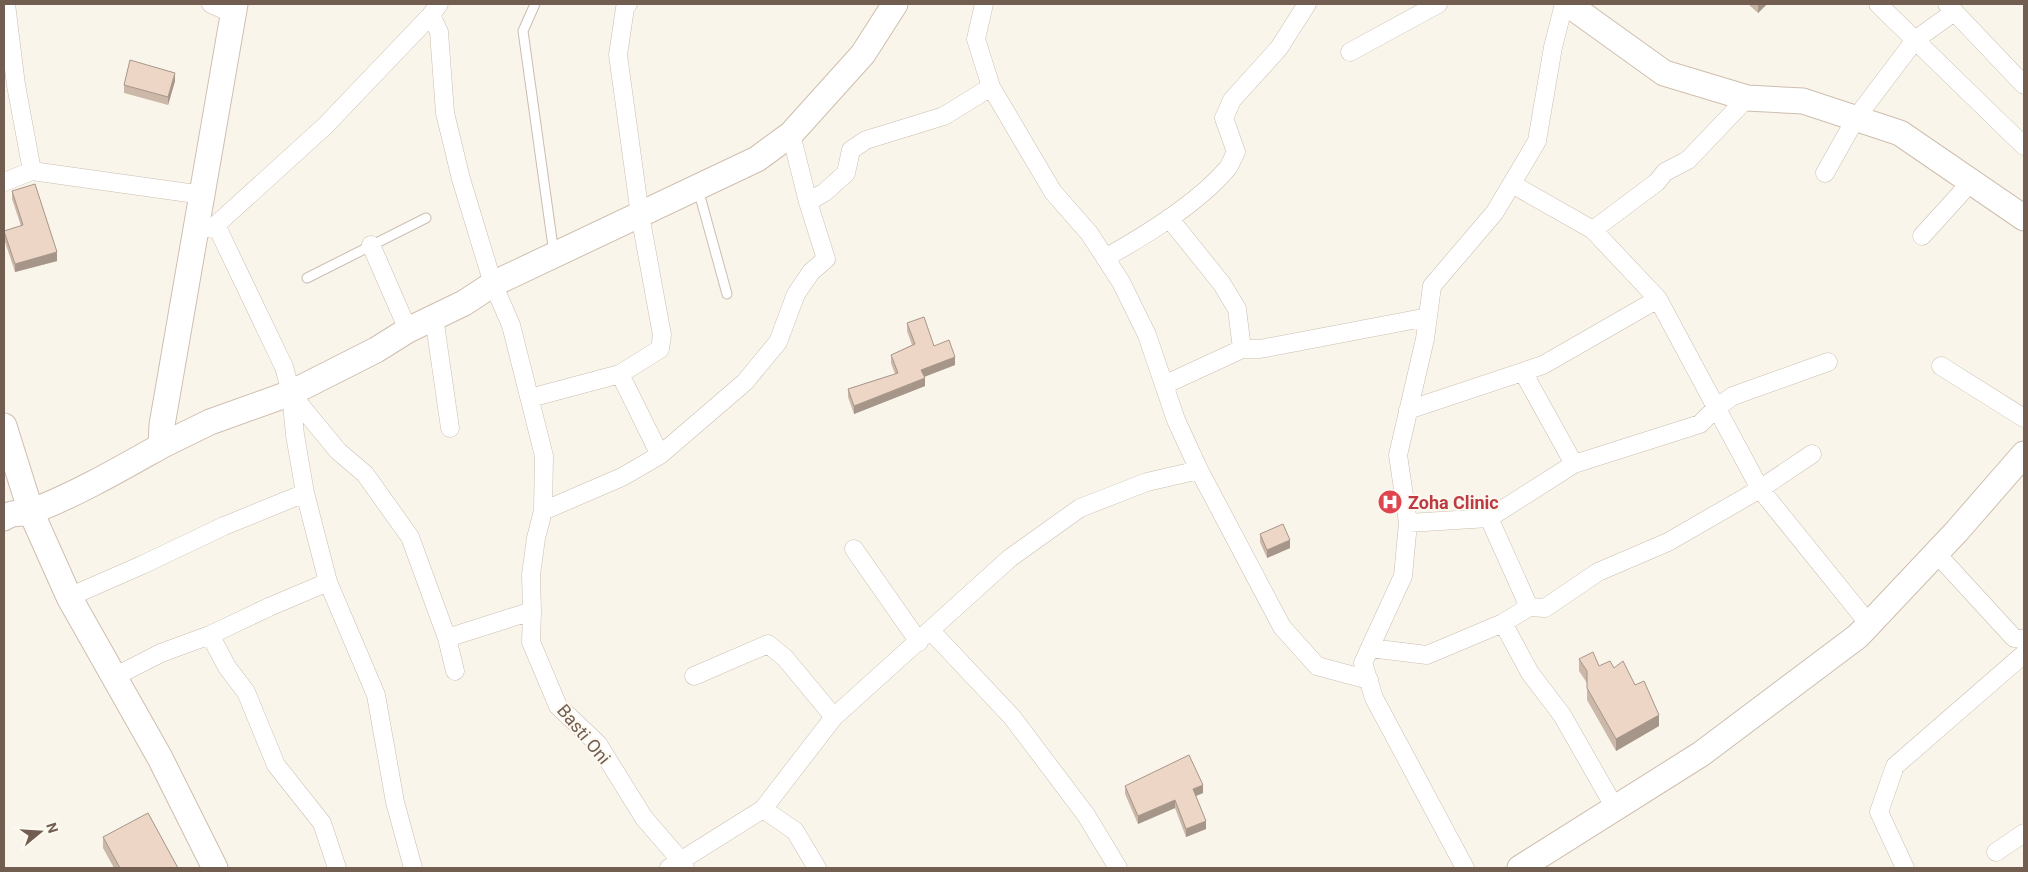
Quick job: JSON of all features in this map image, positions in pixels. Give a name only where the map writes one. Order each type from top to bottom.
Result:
[{"type":"street","points":[[6,4],[16,85],[32,171]]},
{"type":"street","points":[[161,446],[162,426],[206,229],[203,195],[235,9],[211,4]]},
{"type":"street","points":[[530,398],[620,374],[660,348],[662,335],[640,215],[618,55],[624,8],[628,4]]},
{"type":"street","points":[[4,518],[10,513],[31,512],[118,470],[210,422],[291,393],[376,350],[408,330],[464,303],[493,284],[757,159],[791,134],[863,54],[895,4]]},
{"type":"street","points":[[984,4],[976,39],[991,87],[1053,192],[1089,234],[1121,282],[1147,336],[1176,420],[1199,470],[1282,627],[1317,666],[1368,680]]},
{"type":"street","points":[[1105,258],[1144,236],[1169,218],[1197,197],[1228,168],[1236,152],[1224,118],[1232,100],[1278,48],[1307,4]]},
{"type":"street","points":[[1350,52],[1438,4]]},
{"type":"street","points":[[1465,868],[1374,698],[1363,663],[1403,576],[1408,523],[1398,455],[1425,339],[1432,286],[1495,212],[1536,141],[1553,47],[1564,4]]},
{"type":"street","points":[[1568,4],[1664,73],[1747,98],[1803,101],[1900,133],[2024,218]]},
{"type":"street","points":[[1878,4],[2024,146]]},
{"type":"street","points":[[1825,173],[1856,118],[1915,40],[1950,8],[2024,85]]},
{"type":"street","points":[[206,229],[325,126],[435,9]]},
{"type":"street","name":"Basti Oni","points":[[435,9],[439,32],[445,113],[461,179],[493,284],[511,325],[544,456],[543,511],[536,538],[531,575],[531,642],[558,706],[598,744],[644,818],[679,866]]},
{"type":"street","points":[[808,202],[825,192],[846,173],[851,150],[866,140],[944,116],[991,87]]},
{"type":"street","points":[[1593,230],[1657,182],[1665,172],[1688,160],[1747,98]]},
{"type":"street","points":[[543,511],[622,477],[660,456],[746,382],[778,342],[796,294],[811,272],[826,259],[808,202],[791,134]]},
{"type":"street","points":[[4,182],[32,171],[203,195]]},
{"type":"street","points":[[1922,236],[1971,182]]},
{"type":"street","points":[[1512,184],[1593,230],[1658,299],[1760,489],[1869,624]]},
{"type":"street","points":[[1169,218],[1222,284],[1236,309],[1242,349]]},
{"type":"street","points":[[206,229],[284,367],[291,393],[305,493],[328,582],[376,695],[395,802],[413,868]]},
{"type":"street","points":[[371,246],[408,330]]},
{"type":"street","points":[[1408,410],[1543,365],[1658,299]]},
{"type":"street","points":[[434,317],[450,428]]},
{"type":"street","points":[[1164,385],[1242,349],[1260,349],[1428,317]]},
{"type":"street","points":[[1408,523],[1489,518],[1574,464],[1700,424],[1717,407],[1733,396],[1828,362]]},
{"type":"street","points":[[1941,366],[2024,418]]},
{"type":"street","points":[[1523,372],[1574,464]]},
{"type":"street","points":[[620,374],[660,456]]},
{"type":"street","points":[[291,393],[338,451],[365,474],[410,537],[447,638],[455,671]]},
{"type":"street","points":[[4,426],[31,512],[69,597],[160,758],[215,868]]},
{"type":"street","points":[[1370,648],[1427,655],[1503,623],[1530,607],[1545,608],[1598,572],[1668,542],[1760,489],[1812,454]]},
{"type":"street","points":[[1520,868],[1701,754],[1858,636],[1936,553],[2024,454]]},
{"type":"street","points":[[679,866],[763,809],[834,718],[1010,558],[1080,508],[1147,482],[1199,470]]},
{"type":"street","points":[[69,597],[224,526],[305,493]]},
{"type":"street","points":[[1489,518],[1530,607]]},
{"type":"street","points":[[854,549],[925,637],[1012,717],[1086,815],[1118,868]]},
{"type":"street","points":[[1936,553],[2014,638],[2024,639]]},
{"type":"street","points":[[114,678],[161,653],[210,634],[328,582]]},
{"type":"street","points":[[447,638],[532,611]]},
{"type":"street","points":[[1503,623],[1530,673],[1562,715],[1615,808]]},
{"type":"street","points":[[210,634],[227,667],[246,692],[276,765],[322,823],[337,868]]},
{"type":"street","points":[[694,676],[768,644],[785,658],[834,718]]},
{"type":"street","points":[[1905,868],[1879,812],[1896,766],[2024,654]]},
{"type":"street","points":[[763,809],[795,831],[817,868]]},
{"type":"street","points":[[1996,852],[2024,833]]},
{"type":"lane","points":[[535,4],[523,31],[555,256]]},
{"type":"lane","points":[[698,188],[727,294]]},
{"type":"lane","points":[[307,278],[426,218]]},
{"type":"building","points":[[130,60],[175,73],[168,97],[124,85]]},
{"type":"building","points":[[35,184],[57,252],[15,264],[4,231],[23,225],[12,191]]},
{"type":"building","points":[[924,317],[934,346],[949,340],[955,357],[921,370],[925,378],[854,406],[848,389],[898,373],[891,355],[915,344],[907,323]]},
{"type":"building","points":[[1283,524],[1290,540],[1267,550],[1260,534]]},
{"type":"building","points":[[1593,652],[1599,666],[1610,661],[1614,668],[1623,661],[1635,685],[1644,681],[1659,715],[1616,739],[1587,688],[1587,671],[1579,659]]},
{"type":"building","points":[[1189,755],[1203,785],[1193,789],[1206,821],[1186,829],[1175,800],[1138,816],[1125,786]]},
{"type":"building","points":[[148,813],[178,868],[120,868],[103,837]]},
{"type":"place","name":"Zoha Clinic","points":[[1390,502]]}]
